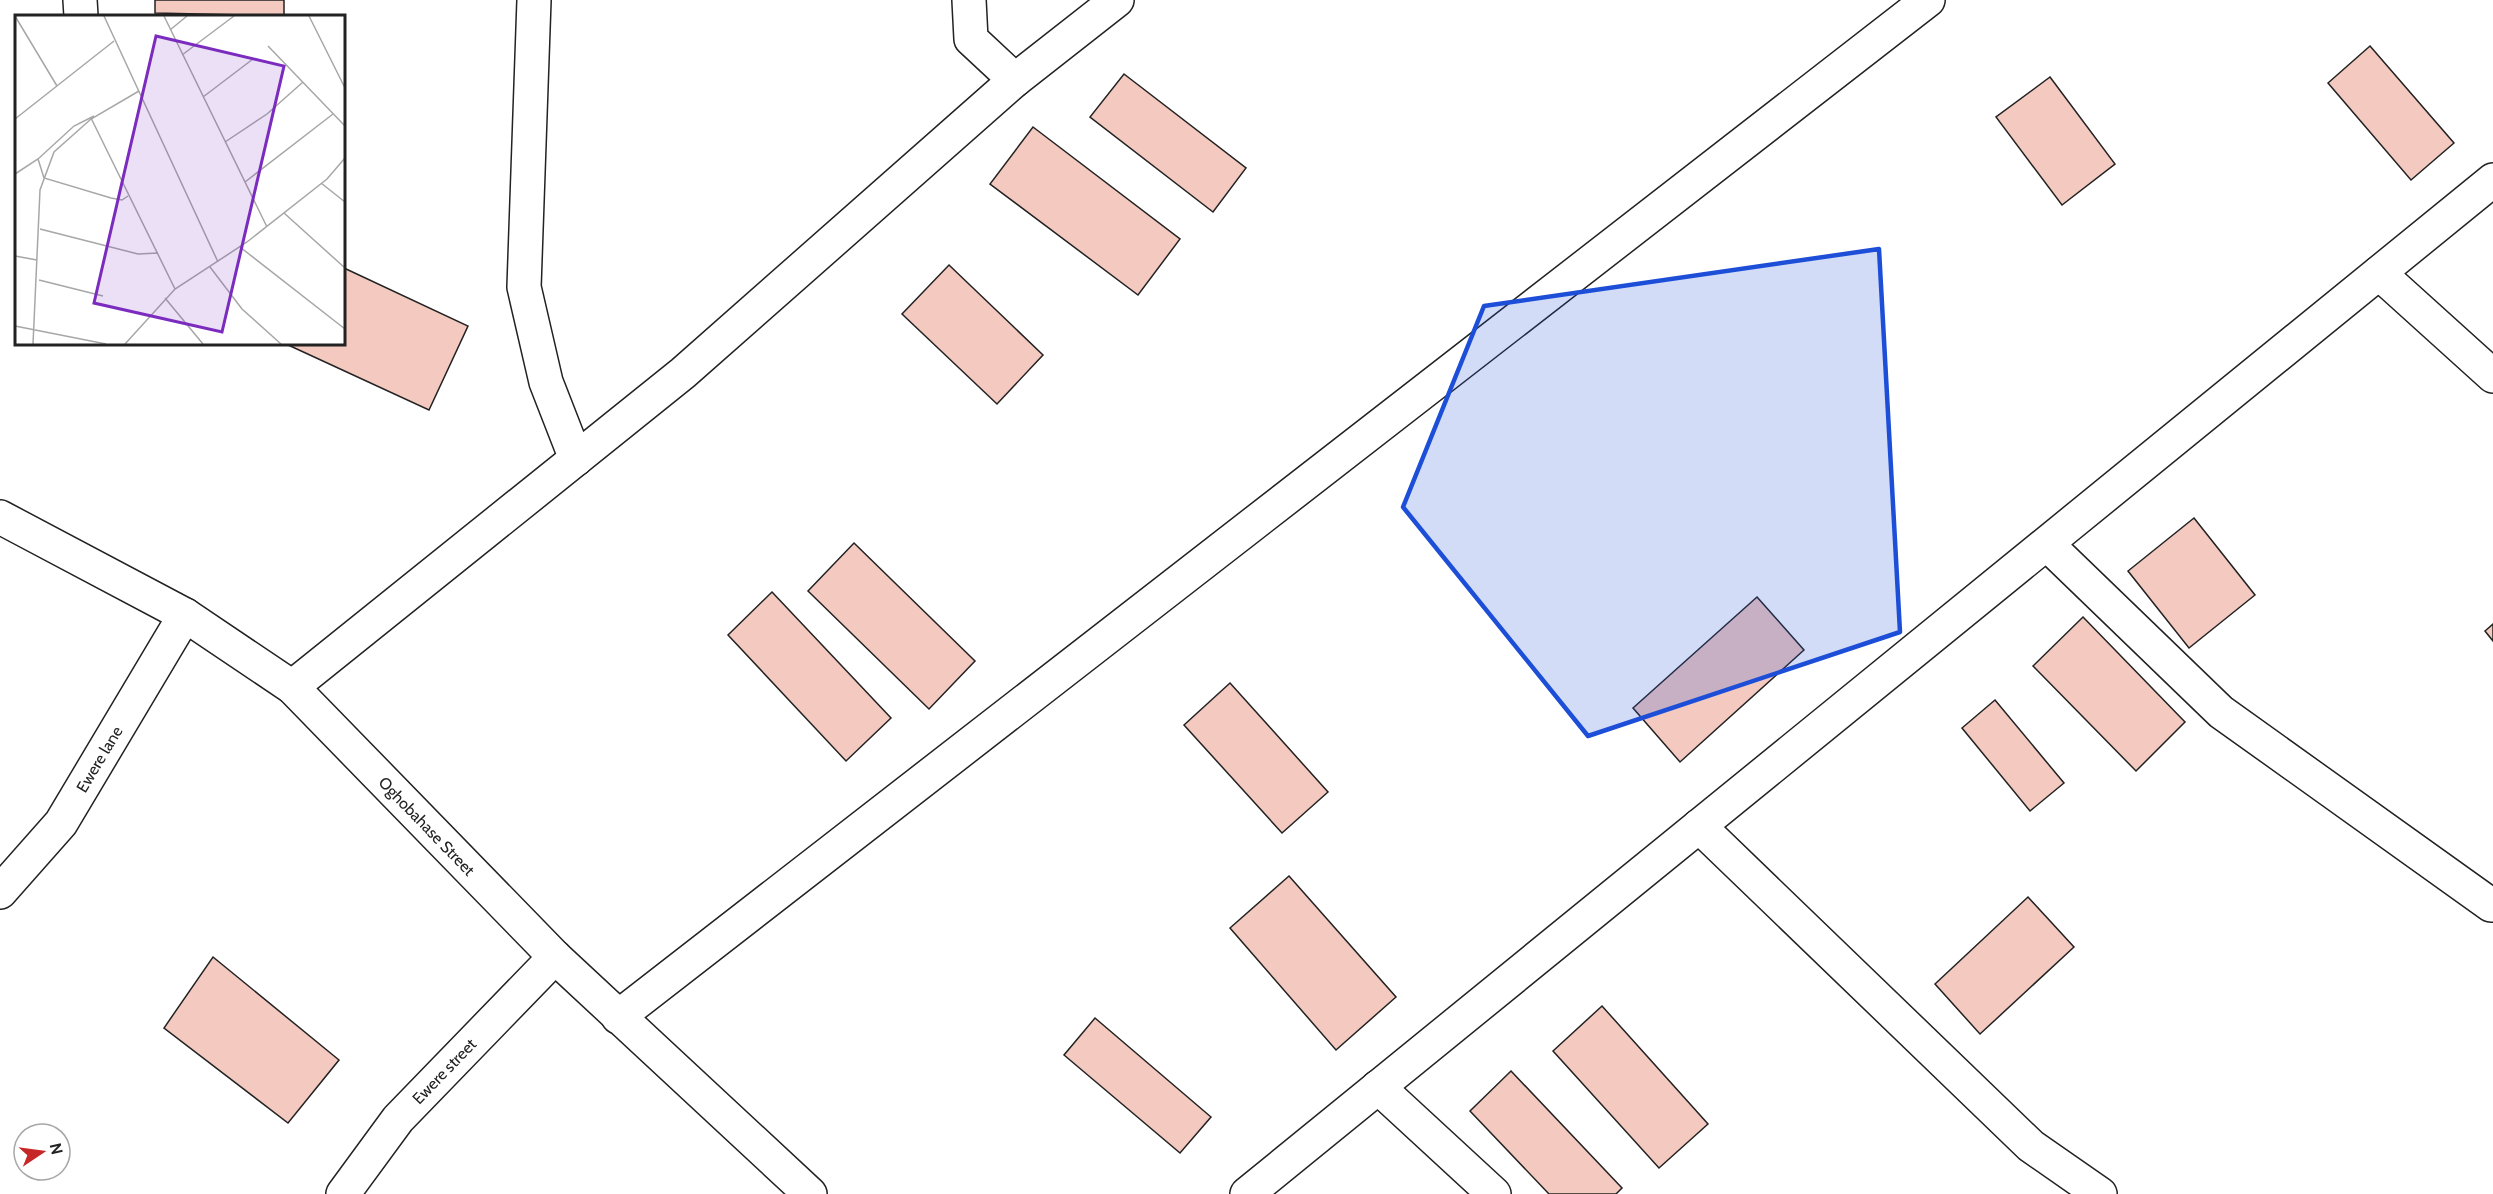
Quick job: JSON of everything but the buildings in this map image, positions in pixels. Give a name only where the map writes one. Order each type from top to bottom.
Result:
[{"type":"street","points":[[80,0],[81,15]]},
{"type":"street","points":[[534,0],[524,287],[546,382],[576,459]]},
{"type":"street","points":[[969,0],[971,39],[1015,80]]},
{"type":"street","points":[[292,687],[683,373],[1015,80],[1117,0]]},
{"type":"street","points":[[618,1017],[1928,0]]},
{"type":"street","points":[[1247,1194],[2493,180]]},
{"type":"street","points":[[2379,273],[2493,376]]},
{"type":"street","name":"Oghobahase Street","points":[[0,517],[185,615],[292,687],[555,957],[800,1190]]},
{"type":"street","points":[[2047,544],[2221,712],[2492,904]]},
{"type":"street","name":"Ewere lane","points":[[0,892],[61,823],[185,615]]},
{"type":"street","points":[[1699,826],[2031,1146],[2100,1194]]},
{"type":"street","name":"Ewere street","points":[[343,1194],[398,1119],[555,957]]},
{"type":"street","points":[[1378,1087],[1494,1194]]},
{"type":"highlighted area","points":[[1879,249],[1900,632],[1588,736],[1403,507],[1484,306]]}]
